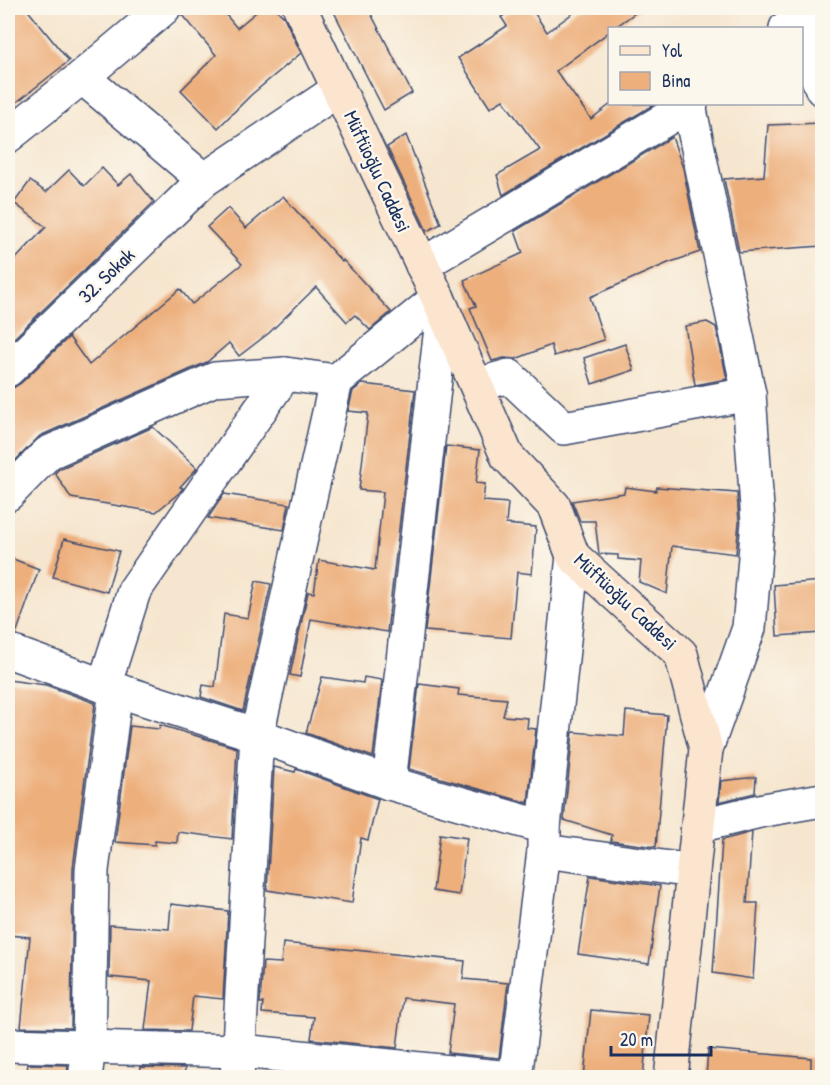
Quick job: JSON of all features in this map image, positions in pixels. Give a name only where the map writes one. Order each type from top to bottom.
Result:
[{"type":"street","points":[[8,136],[164,8]]},
{"type":"street","name":"Müftüoğlu Caddesi","points":[[300,8],[422,265],[507,456],[554,506],[573,556],[681,654],[706,749],[671,1077]]},
{"type":"street","points":[[803,40],[822,89]]},
{"type":"street","points":[[82,77],[204,180]]},
{"type":"street","name":"32. Sokak","points":[[8,370],[204,180],[339,89]]},
{"type":"street","points":[[422,265],[688,105]]},
{"type":"street","points":[[690,105],[749,394],[758,522],[749,628],[706,749]]},
{"type":"street","points":[[238,1064],[256,735],[336,381],[440,304]]},
{"type":"street","points":[[389,783],[440,304]]},
{"type":"street","points":[[8,494],[48,453],[215,380],[285,374],[336,381]]},
{"type":"street","points":[[87,1062],[92,870],[110,688],[134,591],[285,374]]},
{"type":"street","points":[[477,386],[509,376],[564,428],[749,394]]},
{"type":"street","points":[[516,1077],[544,839],[573,556]]},
{"type":"street","points":[[8,651],[110,688],[256,735],[544,839],[693,872]]},
{"type":"street","points":[[698,826],[764,810],[822,800]]},
{"type":"street","points":[[8,1045],[87,1062],[238,1064],[510,1077]]},
{"type":"building","points":[[8,8],[26,8],[69,61],[8,109]]},
{"type":"building","points":[[182,8],[220,8],[237,28],[261,8],[275,8],[284,17],[301,53],[251,95],[218,128],[181,90],[216,55],[182,14]]},
{"type":"building","points":[[332,8],[368,8],[412,93],[384,110]]},
{"type":"building","points":[[516,8],[531,8],[547,32],[580,8],[642,8],[615,27],[608,27],[608,33],[556,71],[591,119],[610,105],[653,105],[503,195],[497,175],[540,150],[503,100],[490,108],[458,58],[507,26],[501,17]]},
{"type":"building","points":[[822,123],[822,246],[739,252],[724,179],[764,176],[768,125]]},
{"type":"building","points":[[406,135],[441,224],[427,231],[387,147]]},
{"type":"building","points":[[672,137],[683,168],[700,252],[668,263],[590,297],[604,340],[554,356],[551,345],[516,359],[504,358],[492,361],[470,308],[476,306],[464,280],[523,253],[515,231]]},
{"type":"building","points":[[102,168],[118,185],[131,174],[154,202],[8,344],[8,267],[46,227],[14,203],[30,181],[46,192],[69,170],[84,186]]},
{"type":"building","points":[[283,196],[391,312],[370,330],[355,315],[347,322],[316,287],[269,333],[239,356],[229,343],[207,362],[40,436],[8,468],[8,388],[21,383],[69,337],[89,365],[180,289],[192,304],[242,264],[207,227],[228,208],[246,228]]},
{"type":"building","points":[[707,322],[716,327],[727,379],[695,385],[685,326]]},
{"type":"building","points":[[625,344],[634,370],[592,384],[584,358]]},
{"type":"building","points":[[362,384],[415,390],[387,632],[311,619],[300,677],[290,675],[308,592],[314,593],[319,560],[375,570],[383,492],[359,490],[368,413],[348,411],[353,391]]},
{"type":"building","points":[[153,427],[197,468],[180,487],[183,488],[179,493],[156,512],[71,498],[55,473],[59,469]]},
{"type":"building","points":[[446,446],[480,450],[476,483],[485,484],[483,501],[508,503],[506,524],[536,527],[532,574],[517,572],[511,638],[425,631]]},
{"type":"building","points":[[625,487],[656,491],[657,487],[737,493],[739,522],[736,554],[672,546],[667,594],[639,582],[641,561],[618,559],[618,555],[599,554],[595,521],[580,521],[572,501],[624,493]]},
{"type":"building","points":[[224,494],[289,504],[284,530],[208,518]]},
{"type":"building","points":[[64,539],[119,551],[107,592],[53,577]]},
{"type":"building","points":[[8,557],[39,569],[16,634],[8,633]]},
{"type":"building","points":[[256,581],[271,584],[243,711],[201,697],[203,685],[215,687],[224,614],[248,618]]},
{"type":"building","points":[[822,581],[822,633],[777,636],[774,585]]},
{"type":"building","points":[[322,677],[363,683],[364,677],[382,680],[373,757],[306,733]]},
{"type":"building","points":[[8,680],[46,685],[95,703],[73,868],[71,1028],[21,1027],[30,937],[8,935]]},
{"type":"building","points":[[419,684],[459,689],[458,695],[507,699],[503,716],[528,718],[527,728],[536,729],[528,803],[409,769]]},
{"type":"building","points":[[626,711],[667,715],[656,847],[611,841],[612,835],[564,820],[573,732],[624,736]]},
{"type":"building","points":[[160,725],[237,748],[232,839],[178,832],[177,843],[155,841],[155,845],[115,842],[130,726],[159,729]]},
{"type":"building","points":[[274,767],[295,772],[296,769],[378,799],[368,840],[361,838],[352,903],[267,890]]},
{"type":"building","points":[[756,777],[755,793],[719,802],[721,781]]},
{"type":"building","points":[[752,832],[747,903],[758,903],[753,979],[713,973],[722,840]]},
{"type":"building","points":[[440,834],[467,838],[459,895],[433,891]]},
{"type":"building","points":[[590,876],[660,886],[649,964],[578,954]]},
{"type":"building","points":[[171,904],[228,911],[223,999],[193,996],[189,1031],[145,1030],[151,981],[109,977],[110,925],[169,929]]},
{"type":"building","points":[[283,943],[465,961],[463,979],[508,983],[499,1058],[448,1053],[454,1004],[403,998],[397,1048],[311,1039],[314,1017],[262,1013],[263,1003],[260,1003],[263,962],[281,963]]},
{"type":"building","points":[[591,1010],[649,1015],[643,1077],[584,1077]]},
{"type":"building","points":[[708,1049],[811,1058],[811,1077],[706,1077]]},
{"type":"building","points":[[28,1064],[68,1065],[67,1077],[26,1077]]},
{"type":"building","points":[[141,1067],[185,1068],[184,1077],[140,1077]]}]
